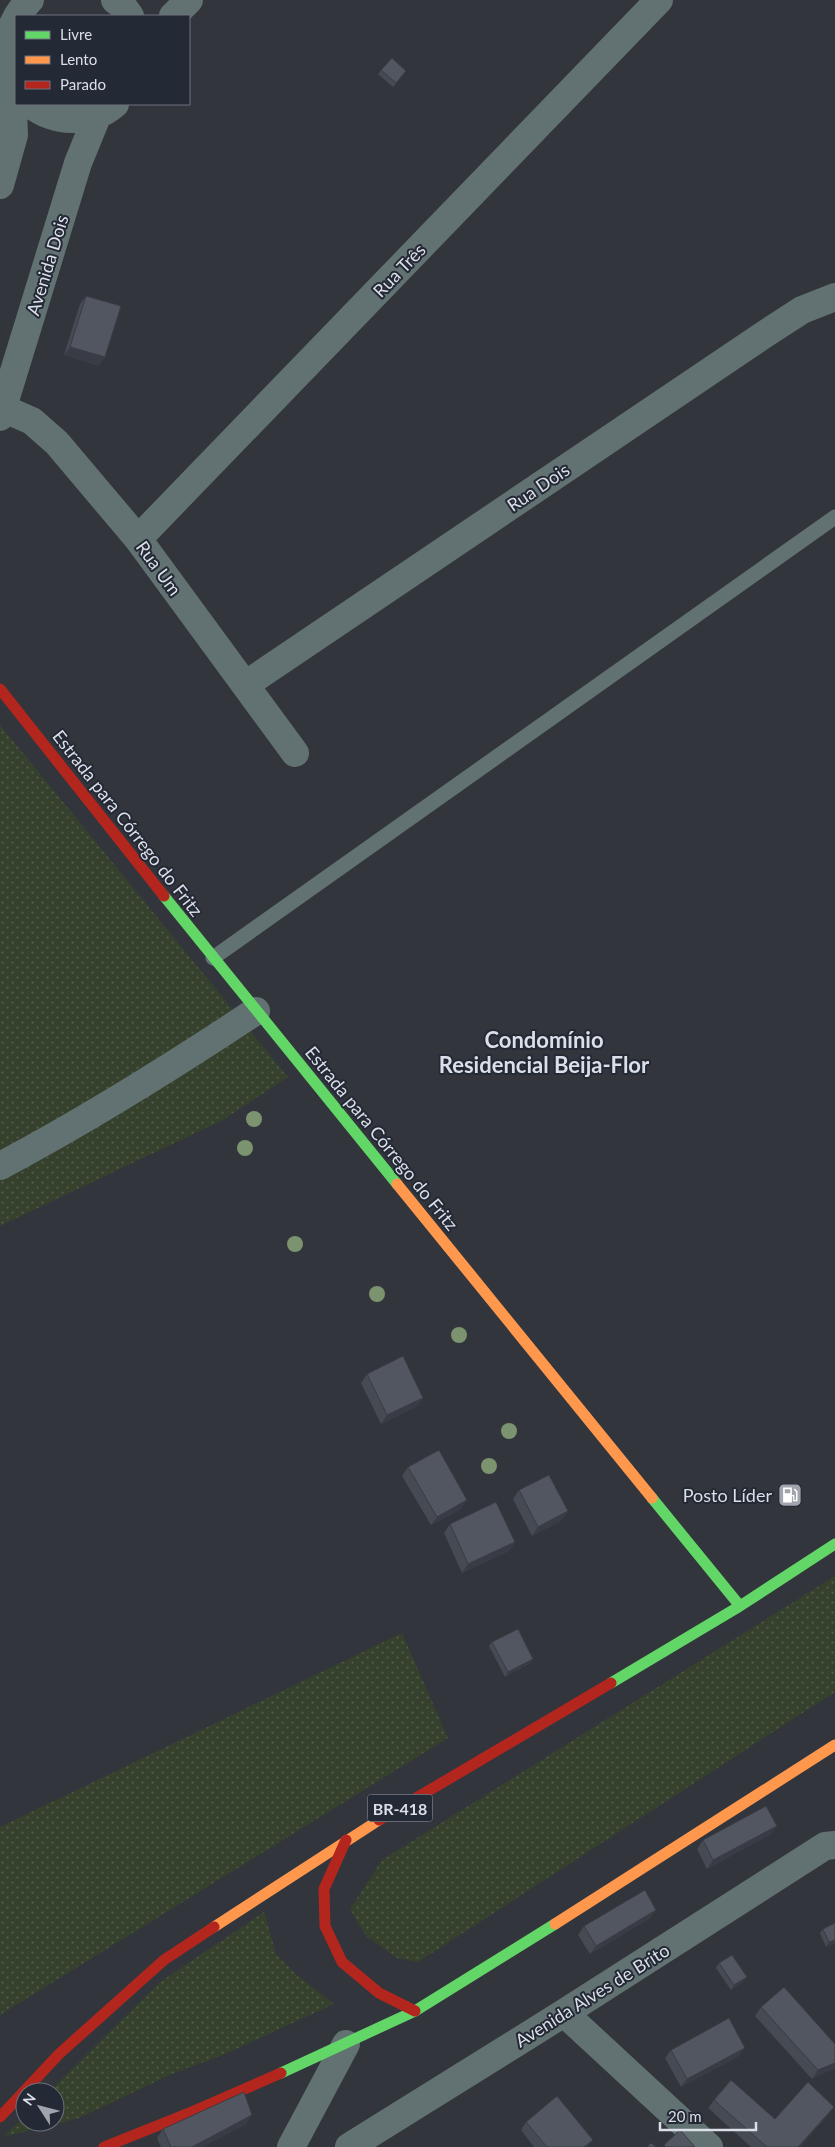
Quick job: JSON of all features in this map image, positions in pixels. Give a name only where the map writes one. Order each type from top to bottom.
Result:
[{"type":"main road","name":"Estrada para Córrego do Fritz","points":[[0,689],[213,958],[740,1606]]},
{"type":"main road","name":"BR-418","points":[[0,2117],[59,2054],[164,1960],[346,1840],[740,1606],[835,1544]]},
{"type":"main road","points":[[104,2147],[194,2111],[346,2044],[415,2011],[534,1938],[835,1745]]},
{"type":"main road","points":[[822,1753],[835,1755]]},
{"type":"main road","points":[[346,1840],[324,1889],[325,1926],[342,1962],[379,1993],[415,2011]]},
{"type":"street","points":[[17,15],[30,0]]},
{"type":"street","points":[[115,0],[122,5],[129,15]]},
{"type":"street","points":[[174,15],[189,0]]},
{"type":"street","name":"Rua Três","points":[[138,539],[659,0]]},
{"type":"street","points":[[0,185],[14,135],[14,85],[6,64],[3,44],[15,18]]},
{"type":"street","name":"Avenida Dois","points":[[32,105],[52,116],[67,119],[82,118],[106,109]]},
{"type":"street","name":"Avenida Dois","points":[[1,410],[78,163],[106,109]]},
{"type":"street","name":"Rua Dois","points":[[244,685],[762,336],[802,310],[835,297]]},
{"type":"street","name":"Rua Um","points":[[1,410],[32,421],[56,443],[138,539],[295,753]]},
{"type":"street","points":[[0,1166],[40,1145],[158,1076],[256,1011]]},
{"type":"street","name":"Avenida Alves de Brito","points":[[349,2147],[564,2013],[825,1846],[835,1845]]},
{"type":"street","points":[[564,2013],[709,2147]]},
{"type":"street","points":[[291,2147],[346,2044]]},
{"type":"lane","points":[[213,958],[835,516]]},
{"type":"green space","points":[[0,725],[288,1077],[223,1120],[0,1226]]},
{"type":"green space","points":[[835,1576],[835,1692],[418,1962],[397,1958],[366,1936],[350,1909],[382,1860]]},
{"type":"green space","points":[[402,1633],[448,1738],[0,2015],[0,1827]]},
{"type":"green space","points":[[264,1912],[276,1954],[298,1976],[334,2004],[223,2055],[174,2073],[79,2118],[65,2122],[65,2082],[59,2082],[160,1982]]},
{"type":"green space","points":[[15,2126],[15,2132],[23,2132],[3,2137]]},
{"type":"building","points":[[392,58],[406,71],[396,83],[381,70]]},
{"type":"building","points":[[86,296],[121,306],[105,357],[70,347]]},
{"type":"building","points":[[403,1356],[423,1398],[387,1415],[367,1374]]},
{"type":"building","points":[[439,1450],[467,1500],[437,1517],[408,1467]]},
{"type":"building","points":[[549,1475],[568,1511],[538,1527],[519,1490]]},
{"type":"building","points":[[496,1502],[515,1542],[468,1564],[450,1524]]},
{"type":"building","points":[[518,1629],[533,1659],[508,1672],[492,1642]]},
{"type":"building","points":[[766,1806],[777,1826],[713,1860],[703,1840]]},
{"type":"building","points":[[645,1890],[656,1910],[596,1946],[584,1926]]},
{"type":"building","points":[[835,1923],[835,1940],[829,1942],[823,1929]]},
{"type":"building","points":[[732,1955],[747,1977],[734,1985],[719,1963]]},
{"type":"building","points":[[784,1987],[835,2044],[835,2063],[818,2070],[761,2007]]},
{"type":"building","points":[[729,2018],[745,2048],[687,2079],[671,2050]]},
{"type":"building","points":[[731,2080],[775,2119],[808,2082],[834,2107],[798,2147],[767,2147],[714,2100]]},
{"type":"building","points":[[244,2092],[252,2115],[192,2147],[171,2147],[163,2129]]},
{"type":"building","points":[[557,2096],[593,2140],[584,2147],[547,2147],[526,2122]]},
{"type":"building","points":[[680,2130],[695,2147],[666,2147],[664,2145]]},
{"type":"building","points":[[651,2143],[656,2147],[647,2147]]},
{"type":"traffic: fast","points":[[164,896],[397,1184]]},
{"type":"traffic: fast","points":[[652,1498],[740,1606]]},
{"type":"traffic: fast","points":[[611,1683],[740,1606],[835,1544]]},
{"type":"traffic: fast","points":[[281,2073],[415,2011],[555,1924]]},
{"type":"traffic: slow","points":[[397,1184],[652,1498]]},
{"type":"traffic: slow","points":[[555,1924],[835,1745]]},
{"type":"traffic: slow","points":[[214,1927],[379,1820]]},
{"type":"traffic: jam","points":[[0,689],[164,896]]},
{"type":"traffic: jam","points":[[379,1820],[611,1683]]},
{"type":"traffic: jam","points":[[346,1840],[324,1889],[325,1926],[342,1962],[379,1993],[415,2011]]},
{"type":"traffic: jam","points":[[0,2117],[59,2054],[164,1960],[214,1927]]},
{"type":"traffic: jam","points":[[104,2147],[194,2111],[281,2073]]},
{"type":"place","name":"Posto Líder","points":[[790,1495]]},
{"type":"district","name":"Condomínio Residencial Beija-Flor","points":[[544,1052]]}]
